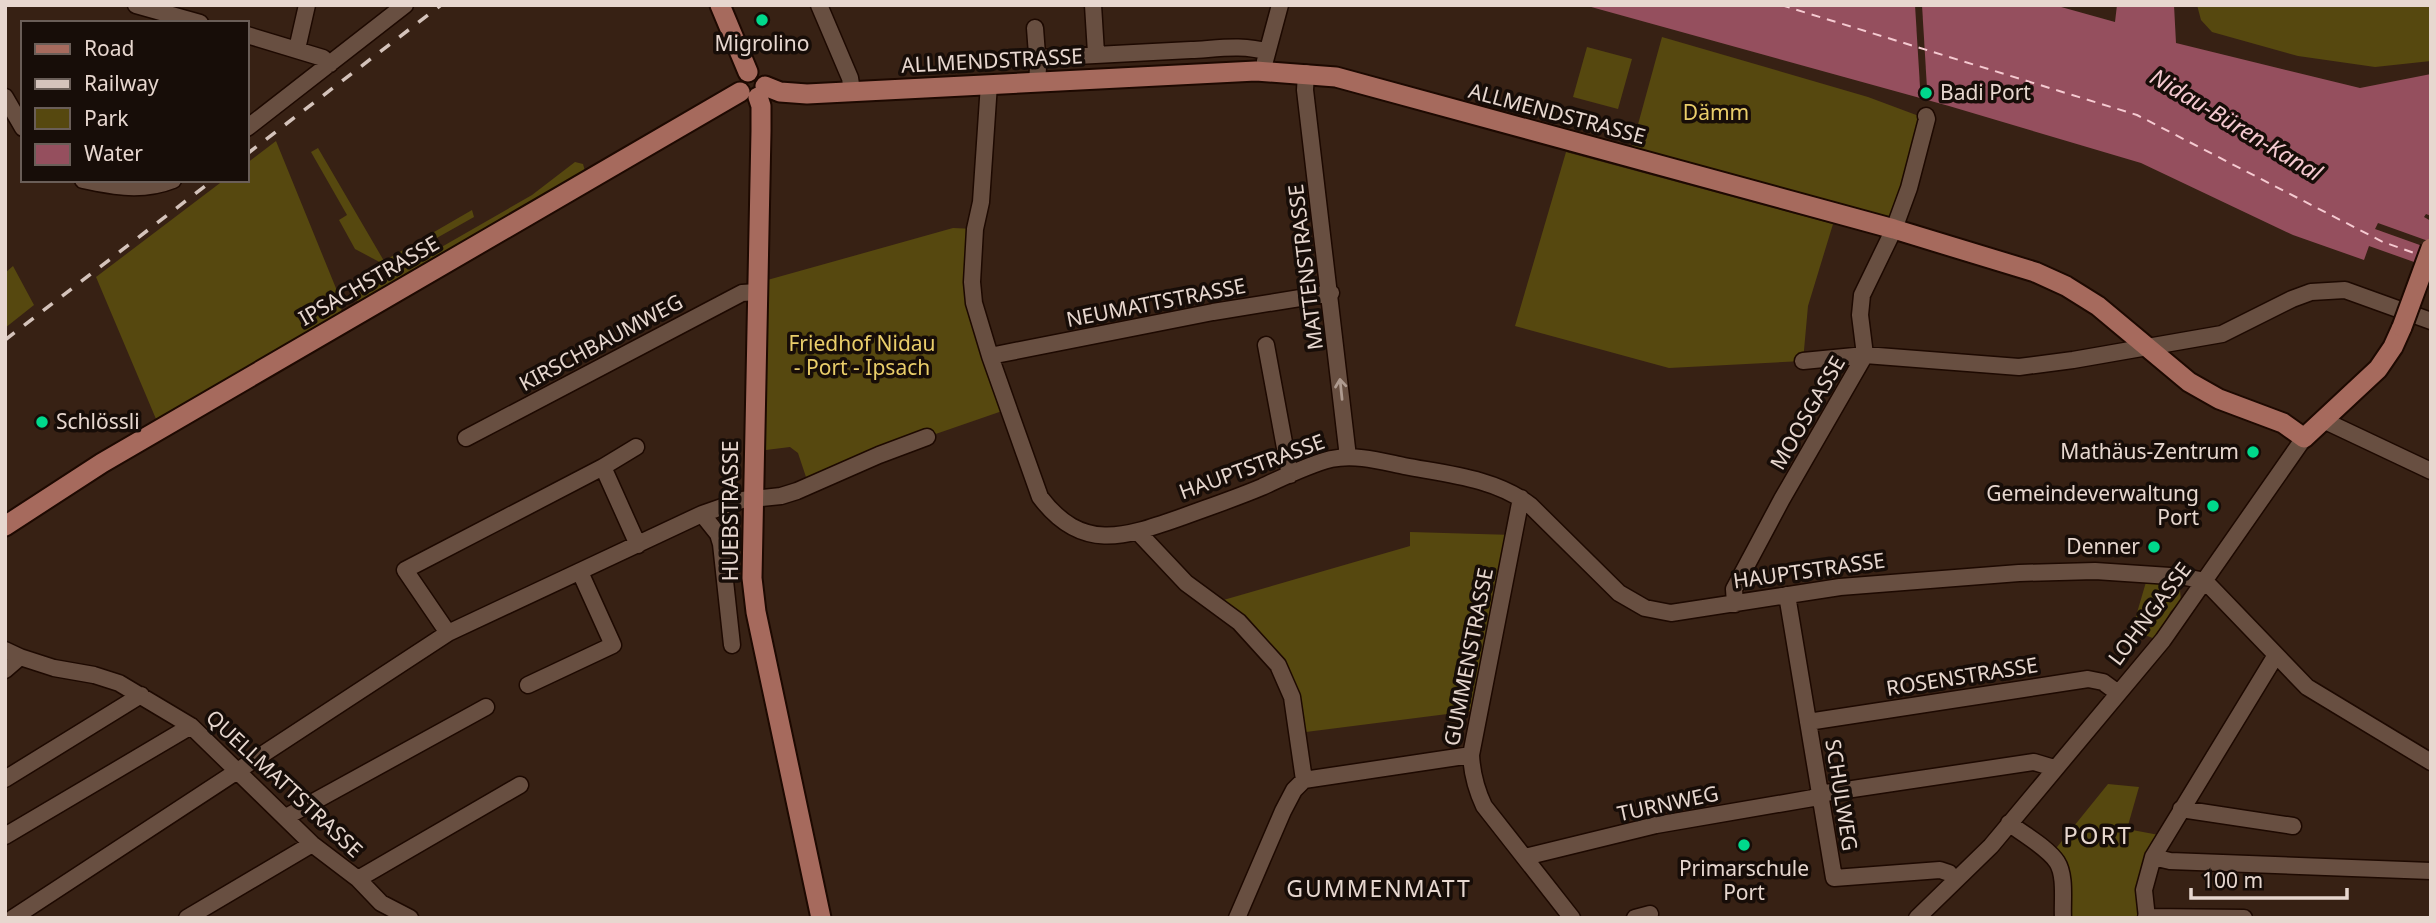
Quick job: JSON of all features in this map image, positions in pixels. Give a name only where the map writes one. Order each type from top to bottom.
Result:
[{"type":"main road","name":"ALLMENDSTRASSE","points":[[720,5],[748,72],[759,74],[764,79],[754,92]]},
{"type":"main road","name":"ALLMENDSTRASSE","points":[[754,92],[852,92],[989,84],[1265,61],[1306,73],[1336,77],[1894,229],[2020,266],[2053,279],[2098,306],[2171,369],[2208,393],[2283,423],[2304,438]]},
{"type":"main road","name":"HUEBSTRASSE","points":[[754,92],[761,106],[761,131],[752,578],[756,612],[821,918]]},
{"type":"main road","name":"IPSACHSTRASSE","points":[[5,526],[102,463],[754,92]]},
{"type":"main road","name":"LOHNGASSE","points":[[2304,438],[2378,369],[2393,347],[2431,248]]},
{"type":"street","points":[[136,5],[193,21]]},
{"type":"street","points":[[297,49],[307,5]]},
{"type":"street","points":[[248,127],[405,5]]},
{"type":"street","points":[[819,5],[850,78],[852,92]]},
{"type":"street","points":[[1093,5],[1096,53]]},
{"type":"street","points":[[1265,61],[1280,5]]},
{"type":"street","points":[[1035,28],[1037,81]]},
{"type":"street","points":[[248,36],[297,49],[323,58],[330,64]]},
{"type":"street","points":[[1038,58],[1096,53],[1256,48],[1265,61]]},
{"type":"street","name":"MATTENSTRASSE","points":[[1306,73],[1305,90],[1331,293],[1348,457]]},
{"type":"street","name":"HAUPTSTRASSE","points":[[989,84],[972,282],[974,303],[1033,481],[1040,497],[1054,515],[1071,527],[1089,533],[1117,536],[1138,532],[1243,495],[1318,463],[1348,457],[1476,480],[1521,498],[1619,593],[1645,608],[1671,613],[1865,585],[2019,573],[2095,571],[2185,576],[2205,581]]},
{"type":"street","points":[[5,97],[21,125]]},
{"type":"street","name":"MOOSGASSE","points":[[1735,604],[1734,589],[1865,355],[1860,315],[1862,296],[1894,229],[1909,188],[1926,116]]},
{"type":"street","points":[[95,182],[139,189],[168,182]]},
{"type":"street","points":[[1803,361],[1865,355],[2020,367],[2222,334],[2291,299],[2332,289],[2345,290],[2431,321]]},
{"type":"street","name":"KIRSCHBAUMWEG","points":[[466,438],[742,293],[757,292]]},
{"type":"street","name":"NEUMATTSTRASSE","points":[[990,356],[1213,312],[1331,293]]},
{"type":"street","points":[[1266,345],[1290,475]]},
{"type":"street","points":[[2323,420],[2431,471]]},
{"type":"street","points":[[13,918],[448,633],[702,514],[752,497],[781,496],[797,491],[927,437]]},
{"type":"street","name":"LOHNGASSE","points":[[1917,918],[1986,850],[2163,640],[2304,438]]},
{"type":"street","points":[[448,633],[405,570],[603,467],[636,447]]},
{"type":"street","points":[[603,467],[638,545]]},
{"type":"street","name":"GUMMENSTRASSE","points":[[1521,498],[1471,755],[1475,786],[1484,806],[1572,918]]},
{"type":"street","points":[[702,514],[718,534],[721,544],[732,645]]},
{"type":"street","points":[[1138,532],[1186,583],[1239,622],[1278,665],[1292,697],[1304,780]]},
{"type":"street","points":[[528,685],[613,645],[580,572]]},
{"type":"street","points":[[2205,581],[2313,692],[2431,762]]},
{"type":"street","name":"SCHULWEG","points":[[1787,595],[1834,878],[1940,870],[1948,873],[1955,881]]},
{"type":"street","points":[[5,670],[13,654]]},
{"type":"street","name":"QUELLMATTSTRASSE","points":[[13,654],[54,668],[94,675],[119,683],[191,726],[312,844],[358,879],[381,903],[410,918]]},
{"type":"street","points":[[2244,918],[2147,917],[2144,890],[2153,857],[2276,655]]},
{"type":"street","name":"ROSENSTRASSE","points":[[1808,722],[2088,678],[2104,682],[2118,693]]},
{"type":"street","points":[[5,779],[141,695]]},
{"type":"street","points":[[286,817],[486,707]]},
{"type":"street","points":[[5,836],[191,726]]},
{"type":"street","points":[[1237,918],[1283,811],[1294,790],[1304,780],[1471,755]]},
{"type":"street","name":"TURNWEG","points":[[1525,857],[1652,827],[1812,798],[1819,794],[2034,762],[2054,768]]},
{"type":"street","points":[[358,879],[520,785]]},
{"type":"street","points":[[2181,809],[2293,826]]},
{"type":"street","points":[[2009,823],[2058,864],[2063,918]]},
{"type":"street","points":[[187,918],[312,844]]},
{"type":"street","points":[[2153,857],[2170,861],[2431,871]]},
{"type":"green space","points":[[2197,5],[2431,5],[2431,61],[2375,67],[2298,56],[2212,32],[2201,20]]},
{"type":"green space","name":"Dämm","points":[[1662,37],[1868,97],[1927,119],[1895,224],[1631,150]]},
{"type":"green space","points":[[1587,47],[1632,59],[1618,109],[1573,97]]},
{"type":"green space","points":[[276,141],[342,303],[341,313],[156,419],[96,277],[221,182],[248,182],[248,162]]},
{"type":"green space","points":[[318,148],[384,261],[472,210],[474,217],[387,266],[355,249],[339,220],[347,215],[311,152]]},
{"type":"green space","points":[[1566,152],[1833,224],[1808,306],[1803,361],[1669,368],[1515,326]]},
{"type":"green space","points":[[575,162],[583,164],[585,171],[368,301],[359,302],[353,297],[353,288],[358,283],[391,276],[532,195]]},
{"type":"green space","name":"Friedhof Nidau - Port - Ipsach","points":[[953,228],[975,229],[972,282],[1008,409],[927,437],[809,486],[798,453],[790,447],[759,451],[757,283]]},
{"type":"green space","points":[[13,266],[34,305],[5,328],[5,273]]},
{"type":"green space","points":[[1410,532],[1514,535],[1471,755],[1471,711],[1298,733],[1278,665],[1213,603],[1410,546]]},
{"type":"green space","points":[[2146,582],[2173,584],[2180,590],[2181,601],[2171,611],[2155,639],[2145,635],[2134,623]]},
{"type":"green space","points":[[2108,784],[2139,787],[2127,829],[2159,835],[2141,918],[2067,918],[2053,852]]},
{"type":"water","name":"Nidau-Büren-Kanal","points":[[1584,5],[2054,5],[2115,22],[2117,5],[2174,5],[2176,43],[2360,88],[2431,74],[2431,216],[2426,214],[2424,217],[2431,221],[2431,242],[2378,223],[2375,229],[2431,249],[2431,268],[2369,246],[2364,260],[2293,235],[2141,163],[1949,106]]},
{"type":"pier","points":[[1915,5],[1922,5],[1928,105],[1921,103]]},
{"type":"ferry route","points":[[1781,5],[2137,115],[2383,242],[2420,255]]},
{"type":"railway","points":[[248,153],[441,5]]},
{"type":"railway","points":[[5,340],[210,182]]},
{"type":"place","name":"Migrolino","points":[[762,20]]},
{"type":"place","name":"Badi Port","points":[[1926,93]]},
{"type":"place","name":"Schlössli","points":[[42,422]]},
{"type":"place","name":"Mathäus-Zentrum","points":[[2253,452]]},
{"type":"place","name":"Gemeindeverwaltung Port","points":[[2213,506]]},
{"type":"place","name":"Denner","points":[[2154,547]]},
{"type":"place","name":"Primarschule Port","points":[[1744,845]]},
{"type":"district","name":"PORT","points":[[2098,836]]},
{"type":"district","name":"GUMMENMATT","points":[[1379,889]]}]
